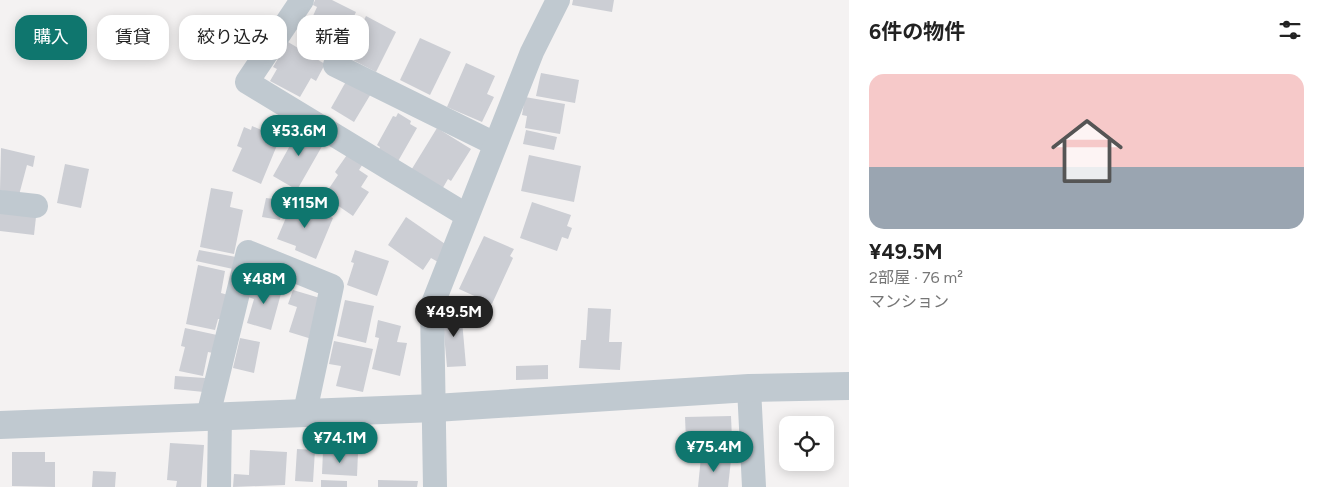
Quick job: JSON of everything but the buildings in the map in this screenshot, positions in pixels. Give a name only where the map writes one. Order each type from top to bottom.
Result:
[{"type":"street","points":[[302,0],[247,82],[466,215]]},
{"type":"street","points":[[436,487],[432,306],[466,215],[532,52],[558,0]]},
{"type":"street","points":[[335,65],[495,144]]},
{"type":"street","points":[[0,202],[36,206]]},
{"type":"street","points":[[219,487],[214,415],[248,252],[332,286],[306,412]]},
{"type":"street","points":[[0,425],[214,415],[435,408],[749,388],[849,386]]},
{"type":"street","points":[[749,388],[754,487]]}]
